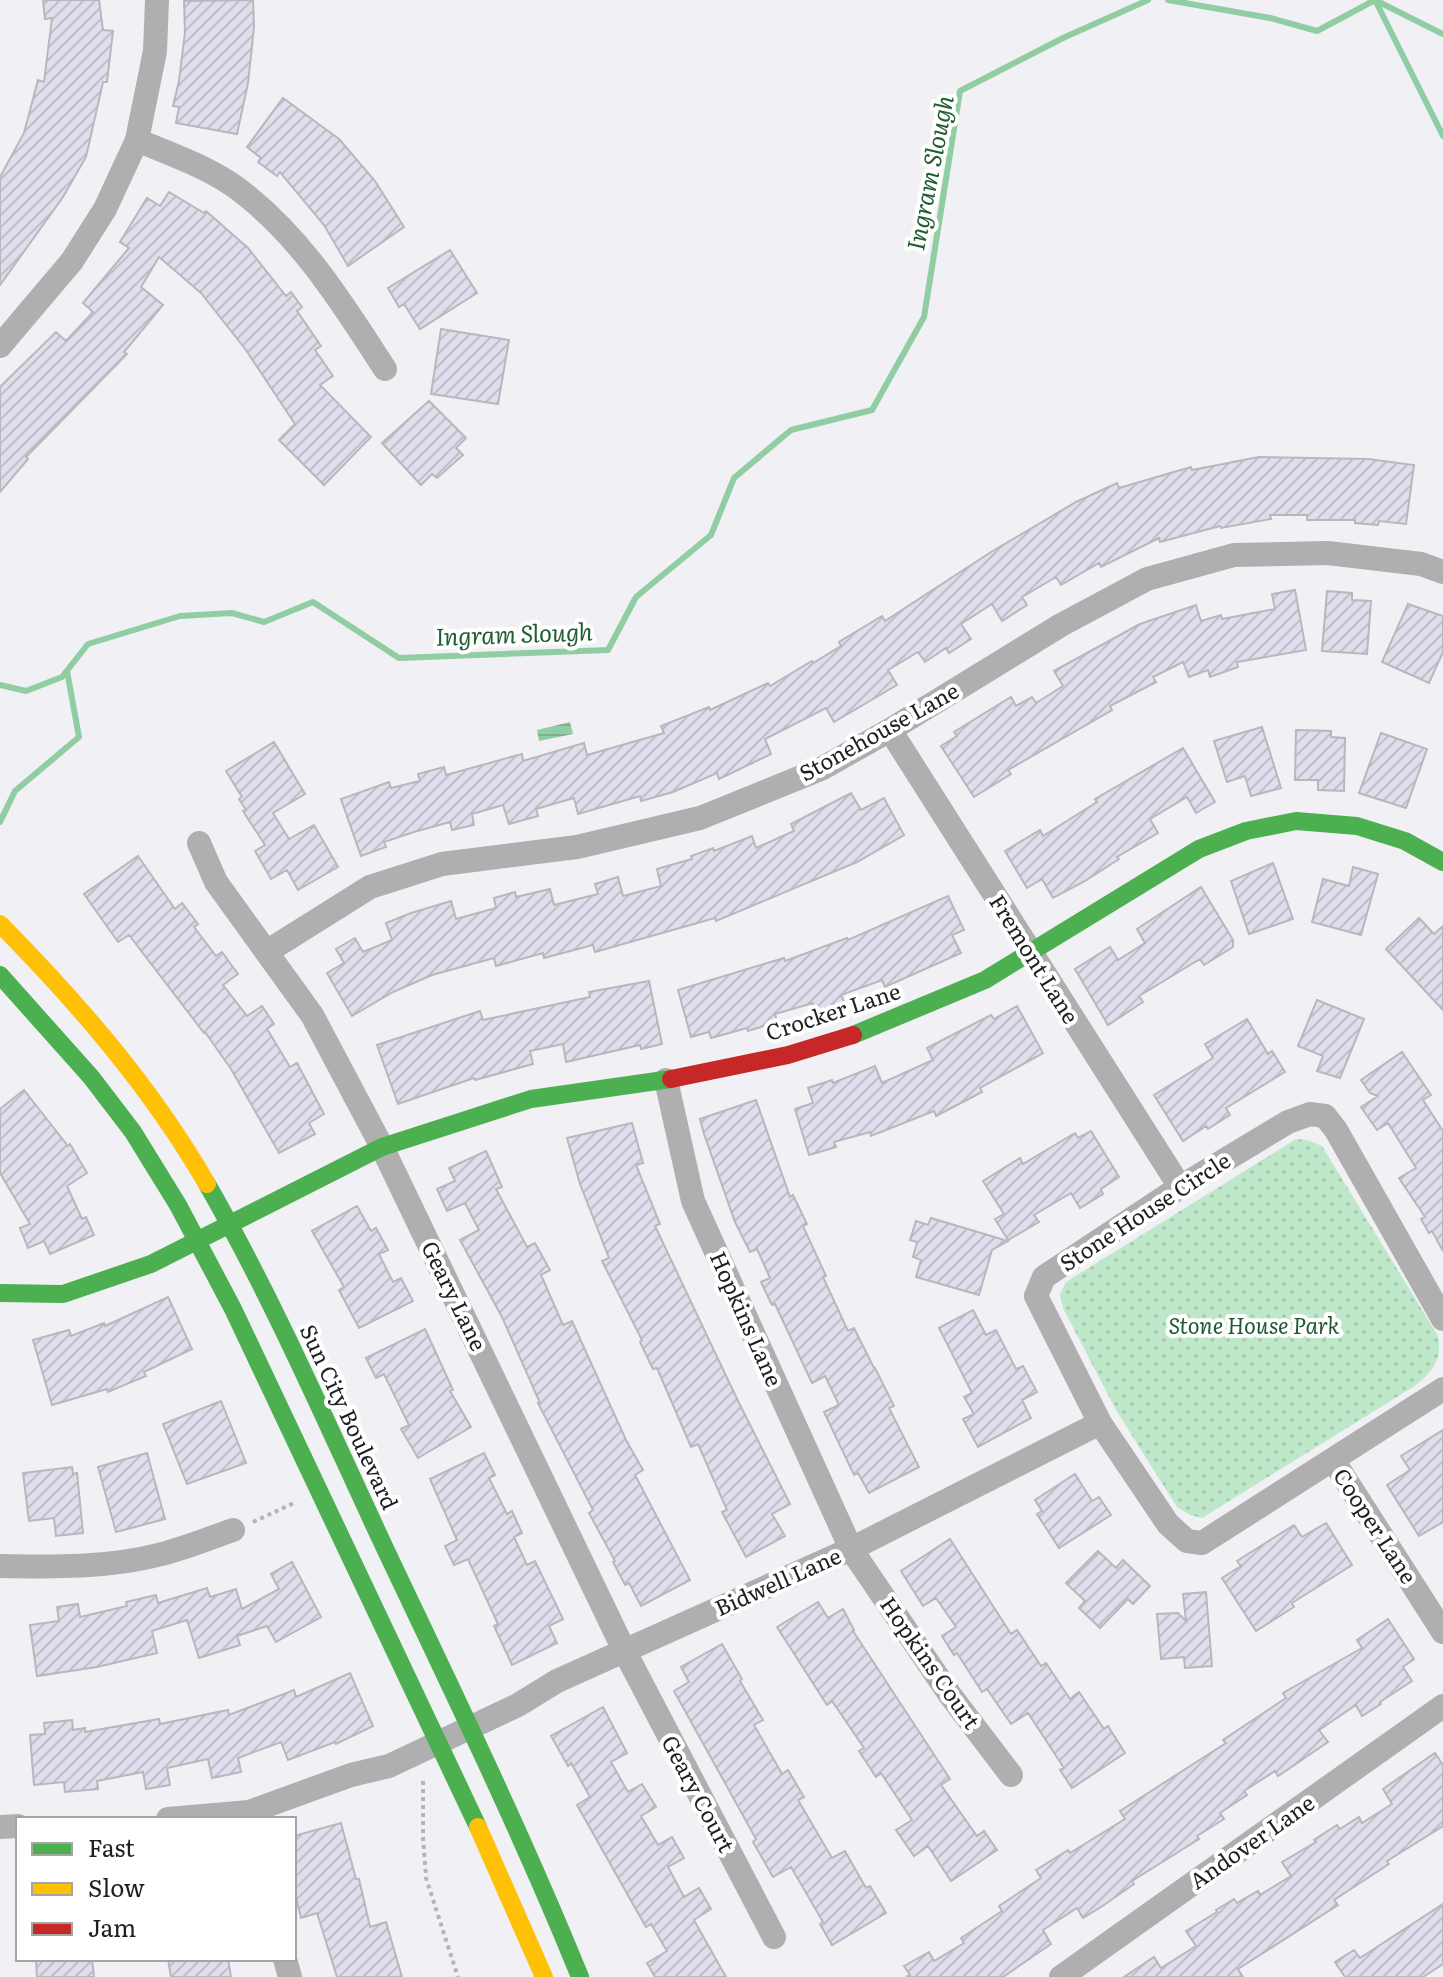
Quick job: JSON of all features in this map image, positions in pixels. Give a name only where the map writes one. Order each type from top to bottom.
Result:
[{"type":"street","points":[[0,346],[72,261],[105,209],[137,140],[155,51],[157,0]]},
{"type":"street","points":[[137,140],[195,164],[241,191],[296,243],[339,298],[385,369]]},
{"type":"street","name":"Stonehouse Lane","points":[[268,951],[370,887],[442,864],[577,847],[700,818],[821,769],[1061,625],[1147,579],[1234,555],[1328,553],[1421,564],[1443,572]]},
{"type":"street","name":"Fremont Lane","points":[[890,730],[1180,1187]]},
{"type":"street","name":"Crocker Lane","points":[[0,1293],[63,1294],[151,1264],[382,1147],[531,1099],[666,1080],[788,1055],[865,1031],[985,980],[1199,849],[1246,831],[1296,821],[1357,826],[1405,841],[1443,862]]},
{"type":"street","name":"Geary Lane","points":[[199,843],[216,882],[312,1015],[382,1147],[624,1650]]},
{"type":"street","name":"Sun City Boulevard","points":[[0,924],[72,999],[114,1049],[194,1163],[214,1233],[319,1491],[454,1735],[512,1815],[580,1977]]},
{"type":"street","name":"Sun City Boulevard","points":[[0,975],[114,1107],[169,1188],[214,1233],[265,1294],[454,1735],[490,1853],[544,1977]]},
{"type":"street","name":"Hopkins Lane","points":[[666,1080],[693,1201],[851,1549]]},
{"type":"street","name":"Stone House Circle","points":[[1443,1319],[1336,1130],[1325,1116],[1310,1114],[1288,1122],[1180,1187],[1044,1277],[1036,1296],[1100,1423],[1168,1524],[1187,1541],[1202,1543],[1443,1389]]},
{"type":"street","name":"Bidwell Lane","points":[[223,1817],[250,1816],[351,1775],[389,1766],[518,1705],[557,1681],[851,1549],[1100,1423]]},
{"type":"street","name":"Cooper Lane","points":[[1333,1460],[1443,1632]]},
{"type":"street","points":[[0,1566],[66,1567],[114,1562],[161,1554],[233,1530]]},
{"type":"street","name":"Hopkins Court","points":[[851,1549],[950,1695],[1011,1775]]},
{"type":"street","name":"Geary Court","points":[[624,1650],[774,1937]]},
{"type":"street","name":"Andover Lane","points":[[1061,1977],[1443,1706]]},
{"type":"path","points":[[233,1530],[319,1491]]},
{"type":"path","points":[[423,1781],[426,1878],[458,1977]]},
{"type":"green space","name":"Stone House Park","points":[[1296,1139],[1322,1146],[1438,1336],[1439,1353],[1430,1371],[1413,1387],[1202,1518],[1190,1515],[1177,1507],[1116,1410],[1063,1308],[1060,1294],[1066,1282]]},
{"type":"shaded area","points":[[570,722],[573,734],[539,741],[537,730]]},
{"type":"building","points":[[43,0],[99,0],[103,30],[113,31],[107,82],[103,82],[86,157],[63,197],[0,285],[0,177],[24,133],[38,80],[44,82],[52,18],[45,19]]},
{"type":"building","points":[[253,0],[254,27],[248,83],[237,134],[176,123],[179,107],[173,106],[185,32],[184,1]]},
{"type":"building","points":[[283,98],[339,139],[375,181],[404,227],[348,266],[324,225],[280,172],[277,176],[258,162],[261,158],[247,147]]},
{"type":"building","points":[[169,192],[204,213],[206,211],[248,248],[286,296],[291,292],[302,307],[297,311],[321,346],[315,350],[333,376],[320,385],[371,437],[324,485],[279,440],[295,424],[246,350],[201,293],[159,257],[141,287],[163,305],[124,352],[127,354],[26,457],[28,459],[0,492],[0,387],[56,332],[66,341],[93,312],[83,303],[129,248],[120,242],[147,198],[160,206]]},
{"type":"building","points":[[450,250],[477,293],[420,329],[404,304],[399,307],[388,288]]},
{"type":"building","points":[[441,329],[509,340],[498,404],[431,394]]},
{"type":"building","points":[[429,401],[466,438],[456,448],[463,455],[437,478],[432,474],[421,485],[382,443]]},
{"type":"building","points":[[1259,457],[1368,459],[1414,465],[1406,524],[1379,521],[1378,525],[1355,523],[1355,520],[1307,520],[1307,515],[1270,515],[1271,519],[1220,526],[1160,542],[1159,538],[1101,567],[1099,563],[1061,585],[1056,577],[1022,597],[1027,605],[1002,621],[992,604],[961,624],[971,639],[949,653],[946,648],[925,662],[918,652],[888,670],[897,685],[834,722],[826,708],[765,739],[771,754],[719,779],[717,773],[673,792],[641,801],[640,796],[578,814],[574,798],[536,809],[538,816],[509,824],[503,805],[472,814],[474,825],[452,830],[450,822],[384,842],[386,847],[361,856],[341,799],[389,782],[391,788],[420,781],[418,774],[444,767],[446,775],[522,754],[523,761],[584,743],[587,755],[664,733],[661,726],[709,707],[710,710],[768,683],[770,686],[813,663],[841,646],[839,642],[882,616],[885,621],[991,552],[1076,502],[1117,483],[1119,488],[1191,467],[1192,470]]},
{"type":"building","points":[[1295,590],[1306,650],[1237,662],[1238,667],[1210,677],[1208,670],[1189,677],[1183,662],[1153,677],[1156,682],[1110,706],[1112,710],[1008,770],[1011,774],[974,797],[941,746],[957,736],[954,732],[1011,697],[1016,706],[1032,697],[1036,703],[1063,686],[1054,671],[1140,624],[1196,605],[1201,621],[1221,615],[1222,619],[1275,609],[1272,594]]},
{"type":"building","points":[[1327,591],[1352,593],[1352,600],[1371,601],[1367,654],[1322,651]]},
{"type":"building","points":[[1408,604],[1443,616],[1443,652],[1429,683],[1382,662]]},
{"type":"building","points":[[1262,727],[1281,788],[1251,796],[1245,776],[1227,782],[1214,741]]},
{"type":"building","points":[[1296,730],[1331,731],[1331,737],[1345,738],[1344,791],[1318,790],[1318,780],[1295,780]]},
{"type":"building","points":[[1381,733],[1427,749],[1406,808],[1359,793]]},
{"type":"building","points":[[274,742],[305,794],[273,813],[289,839],[314,825],[338,867],[298,890],[287,870],[271,879],[255,851],[265,845],[243,811],[246,810],[239,799],[242,797],[226,771]]},
{"type":"building","points":[[1183,748],[1215,802],[1196,813],[1187,797],[1150,819],[1158,833],[1053,898],[1042,879],[1027,888],[1005,851],[1040,830],[1043,836],[1097,802],[1095,799]]},
{"type":"building","points":[[851,793],[861,810],[884,798],[904,835],[857,862],[716,921],[715,918],[595,952],[593,945],[544,958],[543,953],[496,966],[494,958],[432,975],[393,992],[352,1016],[327,973],[344,963],[336,949],[355,938],[363,952],[392,940],[386,923],[411,913],[451,901],[456,919],[496,908],[494,898],[515,892],[516,897],[550,889],[554,905],[598,894],[595,884],[618,877],[623,896],[661,886],[657,869],[752,836],[756,848],[794,831],[791,824]]},
{"type":"building","points":[[138,856],[175,909],[182,903],[198,924],[194,927],[216,956],[222,952],[238,974],[223,985],[247,1016],[262,1006],[274,1024],[267,1029],[290,1067],[297,1063],[324,1114],[309,1123],[315,1134],[279,1153],[231,1069],[205,1032],[129,935],[118,942],[84,894]]},
{"type":"building","points":[[1273,863],[1293,919],[1249,934],[1231,881]]},
{"type":"building","points":[[1353,867],[1378,874],[1361,935],[1312,922],[1323,879],[1349,886]]},
{"type":"building","points":[[1201,887],[1233,940],[1233,947],[1204,965],[1200,959],[1139,996],[1143,1002],[1108,1025],[1075,969],[1110,947],[1118,960],[1145,943],[1137,929]]},
{"type":"building","points":[[948,896],[964,930],[952,935],[961,953],[885,987],[882,980],[841,995],[844,1002],[816,1012],[813,1003],[775,1014],[777,1022],[748,1031],[747,1028],[711,1038],[709,1032],[691,1037],[678,990],[848,940]]},
{"type":"building","points":[[1419,918],[1434,934],[1443,926],[1443,1010],[1386,949]]},
{"type":"building","points":[[649,981],[662,1044],[641,1049],[640,1045],[566,1062],[563,1044],[530,1051],[533,1064],[474,1078],[398,1104],[377,1045],[480,1011],[483,1020],[590,997],[589,992]]},
{"type":"building","points":[[1317,1000],[1364,1019],[1340,1078],[1317,1071],[1323,1056],[1298,1046]]},
{"type":"building","points":[[1017,1006],[1043,1053],[980,1088],[982,1092],[936,1116],[934,1111],[871,1136],[870,1132],[834,1142],[836,1147],[809,1155],[795,1109],[813,1103],[808,1088],[832,1080],[833,1083],[875,1066],[882,1083],[933,1060],[927,1048],[991,1015],[994,1019]]},
{"type":"building","points":[[1247,1019],[1268,1054],[1272,1051],[1285,1072],[1226,1108],[1230,1115],[1183,1141],[1154,1095],[1213,1058],[1205,1044]]},
{"type":"building","points":[[1402,1052],[1431,1095],[1423,1100],[1443,1131],[1443,1251],[1432,1231],[1429,1233],[1421,1219],[1425,1217],[1399,1178],[1416,1168],[1388,1123],[1377,1130],[1361,1107],[1378,1096],[1370,1093],[1361,1080]]},
{"type":"building","points":[[24,1090],[68,1146],[70,1144],[87,1173],[67,1186],[82,1219],[86,1217],[94,1235],[50,1254],[44,1241],[28,1248],[20,1228],[30,1224],[0,1173],[0,1109]]},
{"type":"building","points":[[756,1100],[790,1197],[793,1195],[807,1224],[803,1226],[826,1276],[823,1277],[848,1331],[854,1328],[875,1368],[894,1406],[889,1408],[919,1467],[869,1493],[858,1473],[854,1475],[824,1412],[839,1405],[825,1376],[812,1383],[775,1304],[772,1305],[761,1282],[770,1278],[757,1249],[750,1252],[735,1222],[704,1134],[700,1119]]},
{"type":"building","points":[[632,1123],[643,1163],[636,1165],[660,1224],[655,1226],[790,1504],[772,1514],[785,1536],[746,1557],[722,1512],[727,1510],[698,1444],[691,1447],[657,1368],[653,1369],[640,1342],[642,1340],[602,1261],[609,1258],[580,1184],[567,1138]]},
{"type":"building","points":[[1091,1131],[1119,1177],[1101,1189],[1103,1194],[1080,1208],[1071,1193],[1034,1215],[1039,1222],[1008,1240],[995,1219],[1004,1214],[983,1181],[1020,1158],[1023,1164],[1075,1133],[1078,1138]]},
{"type":"building","points":[[486,1151],[502,1187],[496,1189],[527,1247],[535,1243],[550,1270],[541,1275],[563,1325],[572,1321],[626,1440],[643,1470],[635,1475],[690,1580],[641,1606],[613,1562],[589,1513],[593,1510],[538,1403],[502,1317],[460,1240],[479,1230],[465,1203],[447,1211],[437,1189],[455,1181],[449,1168]]},
{"type":"building","points":[[357,1206],[371,1231],[376,1228],[388,1250],[379,1254],[393,1282],[401,1278],[413,1301],[359,1328],[339,1290],[344,1287],[312,1231]]},
{"type":"building","points":[[931,1218],[1008,1241],[992,1250],[979,1295],[916,1277],[921,1260],[913,1257],[917,1242],[910,1240],[916,1221],[928,1225]]},
{"type":"building","points":[[168,1297],[192,1349],[144,1372],[146,1376],[108,1392],[107,1389],[52,1405],[33,1340],[69,1330],[71,1336],[104,1323],[105,1326]]},
{"type":"building","points":[[973,1310],[986,1335],[996,1330],[1016,1369],[1023,1366],[1037,1392],[1022,1400],[1031,1418],[978,1447],[963,1419],[974,1414],[964,1397],[972,1393],[939,1328]]},
{"type":"building","points":[[425,1329],[453,1390],[450,1391],[471,1427],[418,1458],[401,1429],[409,1425],[384,1374],[376,1378],[366,1358]]},
{"type":"building","points":[[221,1401],[246,1463],[187,1484],[163,1424]]},
{"type":"building","points":[[1443,1430],[1443,1522],[1419,1536],[1387,1485],[1410,1470],[1401,1456]]},
{"type":"building","points":[[147,1453],[165,1519],[116,1532],[98,1467]]},
{"type":"building","points":[[484,1453],[495,1475],[489,1478],[507,1514],[512,1511],[522,1533],[514,1537],[527,1565],[535,1561],[563,1619],[549,1626],[557,1643],[512,1665],[494,1626],[498,1624],[468,1559],[454,1565],[445,1546],[457,1540],[430,1479]]},
{"type":"building","points":[[72,1467],[73,1474],[77,1473],[83,1533],[56,1536],[54,1518],[29,1521],[23,1473]]},
{"type":"building","points":[[1075,1474],[1092,1501],[1099,1497],[1111,1515],[1059,1548],[1037,1514],[1042,1511],[1035,1500]]},
{"type":"building","points":[[1326,1523],[1352,1565],[1292,1603],[1294,1607],[1256,1631],[1222,1578],[1241,1566],[1237,1561],[1294,1525],[1302,1537]]},
{"type":"building","points":[[950,1539],[1011,1634],[1017,1630],[1041,1666],[1046,1663],[1070,1699],[1079,1692],[1104,1729],[1108,1726],[1125,1753],[1072,1788],[1060,1770],[1064,1768],[1028,1713],[1011,1724],[987,1689],[982,1692],[942,1636],[956,1627],[936,1598],[923,1606],[901,1571]]},
{"type":"building","points":[[1098,1551],[1116,1568],[1123,1560],[1150,1586],[1133,1604],[1128,1599],[1100,1628],[1079,1608],[1085,1601],[1066,1583]]},
{"type":"building","points":[[292,1562],[321,1617],[276,1642],[267,1626],[237,1636],[240,1645],[199,1658],[187,1620],[152,1631],[157,1653],[97,1667],[37,1676],[30,1625],[59,1621],[57,1607],[78,1604],[80,1617],[127,1606],[126,1602],[156,1595],[158,1603],[207,1588],[210,1597],[236,1589],[242,1609],[279,1589],[271,1574]]},
{"type":"building","points":[[1206,1592],[1212,1666],[1185,1668],[1184,1657],[1161,1659],[1157,1614],[1178,1613],[1186,1621],[1183,1594]]},
{"type":"building","points":[[818,1602],[828,1618],[843,1609],[853,1631],[950,1779],[941,1785],[977,1836],[984,1831],[997,1850],[951,1881],[928,1846],[914,1856],[896,1830],[912,1820],[881,1773],[876,1777],[859,1751],[864,1748],[832,1701],[827,1705],[777,1627]]},
{"type":"building","points":[[1388,1619],[1414,1659],[1403,1667],[1412,1681],[1362,1716],[1356,1705],[1319,1730],[1328,1742],[1278,1776],[1275,1771],[1244,1791],[1247,1795],[1220,1813],[1224,1819],[1197,1836],[1199,1839],[1132,1881],[1134,1884],[1104,1905],[1083,1918],[1077,1908],[1043,1930],[1051,1944],[1003,1977],[906,1977],[910,1975],[904,1966],[929,1952],[934,1961],[964,1943],[961,1938],[1002,1911],[999,1906],[1041,1878],[1036,1870],[1125,1819],[1120,1811],[1226,1743],[1223,1740],[1286,1698],[1283,1693],[1362,1648],[1357,1640]]},
{"type":"building","points":[[722,1644],[763,1720],[754,1725],[782,1774],[788,1770],[804,1797],[798,1800],[832,1858],[845,1851],[866,1888],[870,1886],[886,1913],[832,1945],[820,1924],[823,1922],[791,1867],[773,1877],[753,1842],[756,1839],[674,1691],[689,1682],[681,1667]]},
{"type":"building","points":[[350,1673],[373,1726],[336,1744],[288,1760],[281,1742],[238,1758],[241,1772],[212,1778],[208,1759],[167,1768],[170,1785],[146,1789],[143,1772],[97,1781],[98,1789],[65,1792],[64,1782],[34,1785],[30,1735],[45,1734],[44,1723],[72,1720],[73,1730],[85,1728],[85,1732],[159,1719],[160,1724],[228,1710],[229,1715],[294,1690],[296,1697]]},
{"type":"building","points":[[603,1707],[627,1753],[611,1762],[628,1792],[642,1784],[656,1807],[641,1816],[658,1845],[672,1837],[684,1858],[668,1867],[684,1897],[699,1888],[711,1909],[694,1920],[726,1977],[655,1977],[647,1963],[667,1951],[651,1924],[646,1927],[577,1805],[590,1797],[551,1736]]},
{"type":"building","points":[[1435,1753],[1443,1765],[1443,1826],[1387,1861],[1389,1864],[1334,1900],[1338,1905],[1238,1969],[1243,1977],[1124,1977],[1154,1957],[1161,1968],[1196,1946],[1186,1931],[1234,1899],[1237,1903],[1258,1891],[1260,1895],[1291,1876],[1282,1862],[1337,1825],[1340,1829],[1359,1817],[1362,1823],[1392,1804],[1383,1789]]},
{"type":"building","points":[[341,1823],[370,1927],[386,1922],[402,1977],[337,1977],[317,1913],[301,1918],[296,1897],[296,1835]]},
{"type":"building","points":[[1443,1904],[1443,1964],[1423,1977],[1345,1977],[1335,1962],[1354,1950],[1360,1958]]},
{"type":"building","points":[[36,1961],[92,1961],[94,1977],[37,1977]]},
{"type":"building","points":[[168,1961],[228,1961],[231,1977],[171,1977]]},
{"type":"waterway","name":"Ingram Slough","points":[[0,685],[26,691],[62,677],[88,644],[180,616],[232,613],[264,622],[313,602],[399,658],[608,650],[636,597],[711,535],[734,478],[791,430],[872,410],[924,317],[960,91],[1063,38],[1148,0]]},
{"type":"waterway","name":"Ingram Slough","points":[[1168,0],[1270,18],[1317,31],[1375,0],[1443,136]]},
{"type":"waterway","points":[[1375,0],[1443,34]]},
{"type":"waterway","points":[[0,822],[15,791],[79,737],[67,671]]},
{"type":"traffic: fast","points":[[853,1035],[985,980],[1199,849],[1246,831],[1296,821],[1357,826],[1405,841],[1443,862]]},
{"type":"traffic: fast","points":[[0,975],[91,1077],[133,1132],[178,1205],[233,1309],[478,1827]]},
{"type":"traffic: fast","points":[[0,1293],[63,1294],[151,1264],[382,1147],[531,1099],[671,1079]]},
{"type":"traffic: fast","points":[[207,1184],[298,1361],[509,1812],[580,1977]]},
{"type":"traffic: slow","points":[[0,924],[112,1047],[162,1114],[207,1184]]},
{"type":"traffic: slow","points":[[478,1827],[544,1977]]},
{"type":"traffic: jam","points":[[671,1079],[788,1055],[853,1035]]}]
